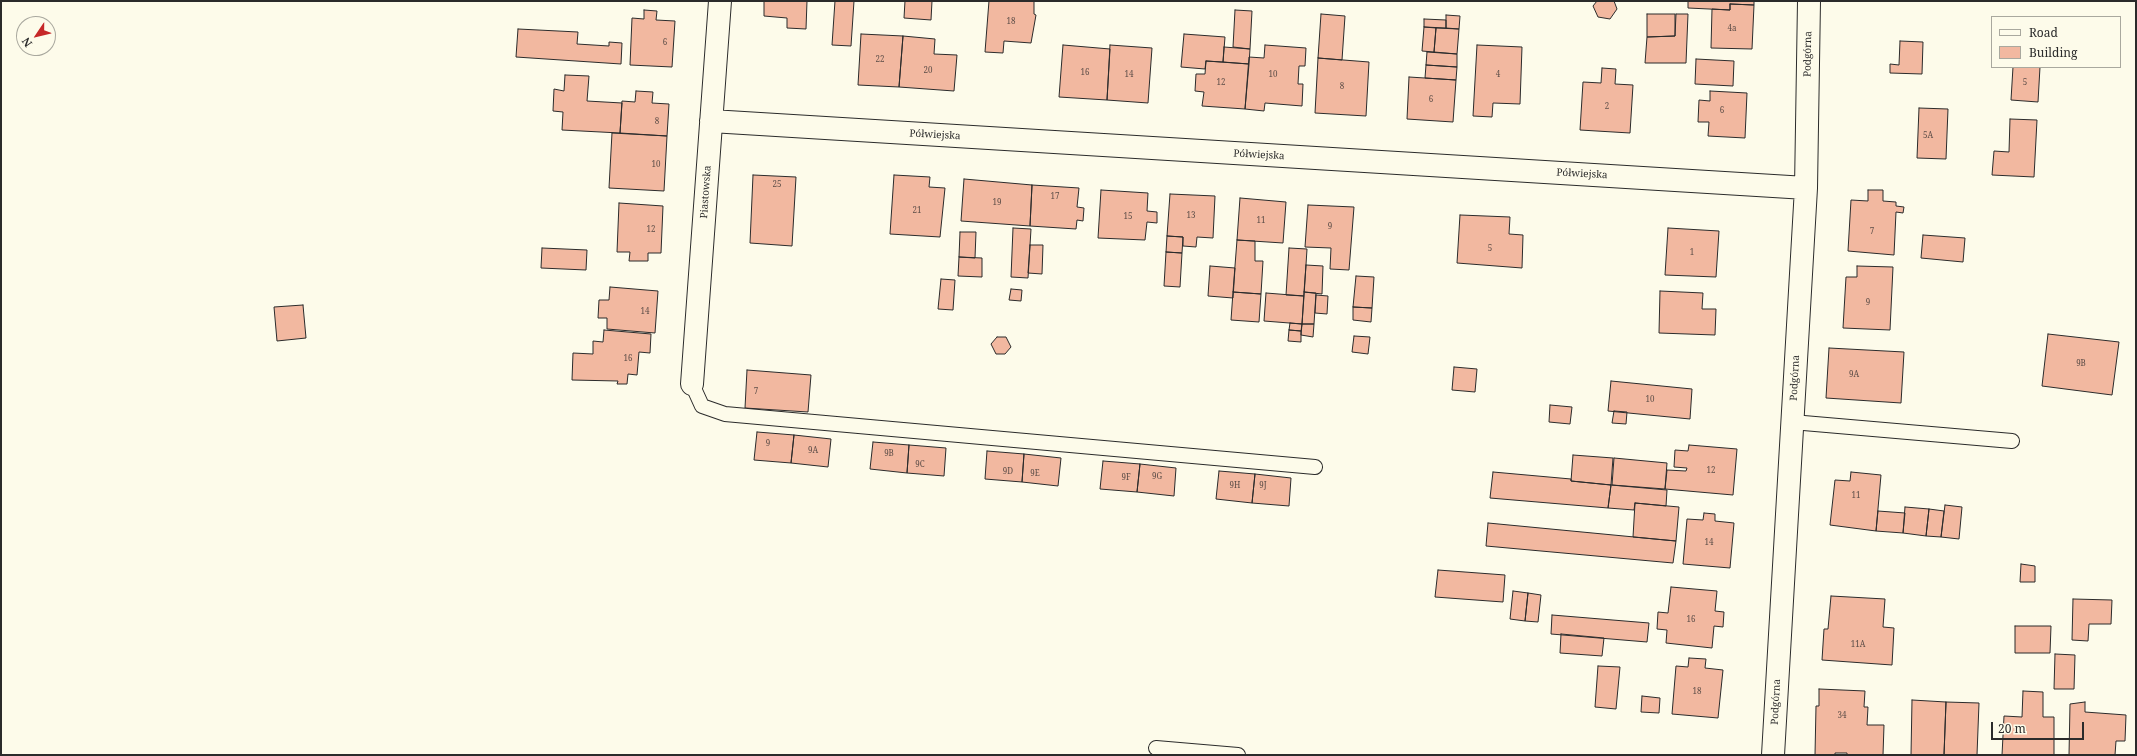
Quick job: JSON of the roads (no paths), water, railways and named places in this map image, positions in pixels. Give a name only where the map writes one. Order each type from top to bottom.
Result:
[{"type":"street","name":"Piastowska","points":[[692,384],[720,1]]},
{"type":"street","name":"Podgórna","points":[[1773,755],[1806,188],[1809,1]]},
{"type":"street","name":"Półwiejska","points":[[712,121],[1806,188]]},
{"type":"lane","points":[[692,384],[702,406],[725,414],[1315,467]]},
{"type":"lane","points":[[1792,422],[2012,441]]},
{"type":"lane","points":[[1156,748],[1238,755]]}]
